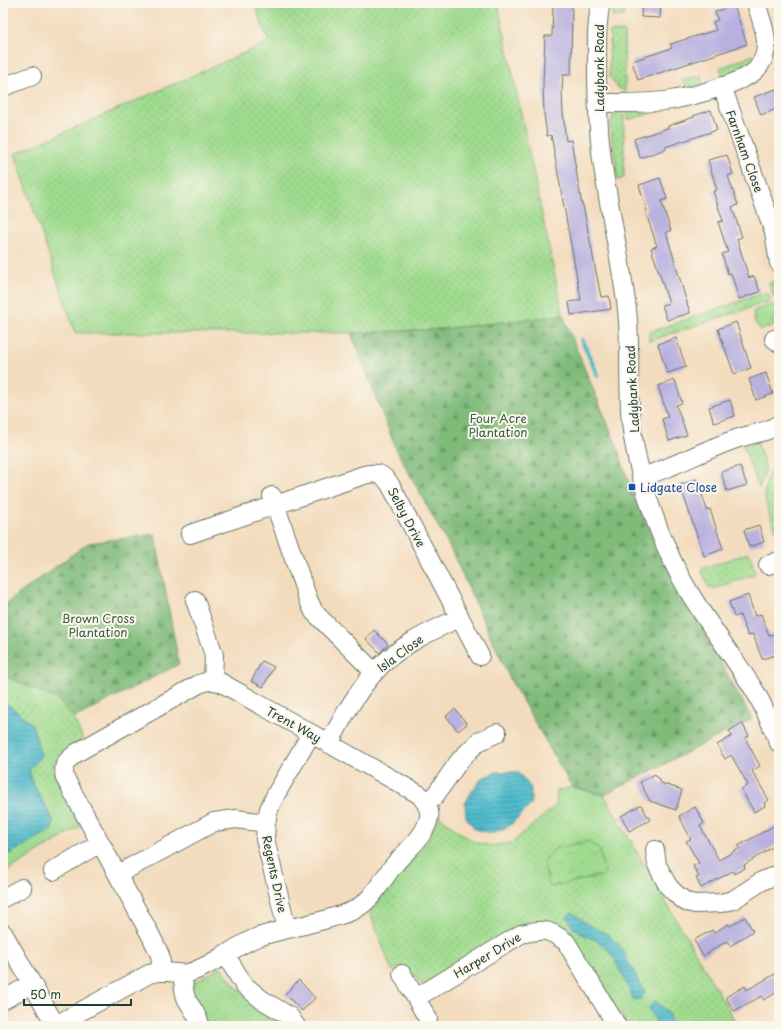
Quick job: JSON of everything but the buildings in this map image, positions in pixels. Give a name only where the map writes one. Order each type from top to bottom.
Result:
[{"type":"street","name":"Ladybank Road","points":[[601,3],[598,29],[598,103],[603,166],[627,302],[630,351],[629,381],[631,424],[642,477],[671,557],[692,598],[755,693],[765,710],[778,739]]},
{"type":"street","points":[[598,103],[654,102],[672,100],[722,86],[741,79],[757,70],[772,39],[763,27],[756,3]]},
{"type":"street","points":[[3,87],[32,76]]},
{"type":"street","name":"Farnham Close","points":[[722,86],[774,232],[779,263]]},
{"type":"street","points":[[642,477],[736,439],[774,428],[779,424]]},
{"type":"street","name":"Selby Drive","points":[[190,534],[274,501],[364,475],[376,473],[386,477],[459,618]]},
{"type":"street","points":[[274,501],[308,599],[314,612],[374,672]]},
{"type":"street","points":[[162,972],[160,955],[151,936],[64,778],[63,769],[66,761],[78,752],[199,684],[207,681],[213,681],[214,655],[195,600]]},
{"type":"street","points":[[459,618],[480,656]]},
{"type":"street","name":"Isla Close","points":[[329,744],[348,709],[374,672],[414,641],[459,618]]},
{"type":"street","name":"Trent Way","points":[[213,681],[220,682],[420,795],[425,802]]},
{"type":"street","points":[[3,933],[56,1026],[149,974],[162,972],[183,974],[204,966],[246,942],[353,911],[372,897],[395,863],[415,843],[429,816],[429,810],[425,802],[434,797],[460,760],[478,742],[497,733]]},
{"type":"street","name":"Regents Drive","points":[[287,929],[265,839],[266,823],[269,809],[276,794],[311,734]]},
{"type":"street","points":[[118,874],[214,822],[236,819],[266,823]]},
{"type":"street","points":[[52,871],[100,843]]},
{"type":"street","points":[[655,850],[657,865],[668,886],[676,895],[686,902],[695,904],[721,903],[732,900],[762,881],[779,874]]},
{"type":"street","points":[[3,898],[22,888]]},
{"type":"street","name":"Harper Drive","points":[[416,998],[521,934],[540,929],[555,933],[566,942],[592,984],[610,1024]]},
{"type":"street","points":[[225,954],[244,985],[261,999],[289,1016],[296,1026]]},
{"type":"street","points":[[183,974],[183,985],[186,998],[199,1019],[200,1026]]},
{"type":"street","points":[[402,974],[428,1019]]},
{"type":"street","points":[[3,1000],[32,984]]},
{"type":"green space","points":[[254,3],[498,3],[563,315],[442,329],[351,333],[75,333],[15,154],[269,42]]},
{"type":"green space","points":[[613,3],[624,3],[624,16],[612,17]]},
{"type":"green space","points":[[624,31],[625,92],[617,87],[609,76],[610,32]]},
{"type":"green space","points":[[753,55],[755,60],[736,72],[723,77],[720,68]]},
{"type":"green space","points":[[701,75],[702,83],[687,88],[682,81]]},
{"type":"green space","points":[[649,105],[651,113],[628,120],[628,107]]},
{"type":"green space","points":[[624,108],[624,178],[618,180],[610,126],[616,112]]},
{"type":"green space","points":[[779,279],[779,299],[774,298],[769,283]]},
{"type":"green space","points":[[767,292],[771,301],[649,341],[649,332]]},
{"type":"green space","points":[[774,304],[777,306],[778,310],[773,319],[774,325],[761,330],[755,323],[753,312]]},
{"type":"green space","name":"Four Acre Plantation","points":[[563,315],[617,446],[632,493],[678,586],[752,719],[604,795],[572,787],[511,681],[451,550],[396,449],[351,333],[442,329]]},
{"type":"green space","points":[[757,442],[766,469],[759,488],[743,446]]},
{"type":"green space","points":[[770,471],[779,496],[779,534],[777,534],[765,496],[765,489]]},
{"type":"green space","name":"Brown Cross Plantation","points":[[155,534],[179,664],[74,718],[57,699],[3,675],[4,605],[88,543]]},
{"type":"green space","points":[[749,553],[755,570],[754,575],[714,589],[709,588],[701,569]]},
{"type":"green space","points":[[3,675],[57,699],[74,718],[83,739],[60,753],[52,770],[81,826],[4,873],[3,852],[9,854],[53,820],[33,784],[29,770],[32,724],[3,700]]},
{"type":"green space","points":[[572,787],[604,795],[738,1026],[628,1026],[568,932],[543,923],[423,985],[404,965],[392,971],[370,913],[398,875],[428,842],[439,816],[474,842],[492,846],[512,843],[556,805],[557,791]]},
{"type":"green space","points":[[587,841],[599,849],[605,875],[550,887],[543,862],[556,848]]},
{"type":"green space","points":[[221,967],[238,989],[258,1008],[286,1026],[205,1026],[186,985],[197,981]]},
{"type":"water","points":[[3,700],[32,724],[41,756],[29,770],[33,784],[53,820],[52,830],[9,854],[3,852]]},
{"type":"water","points":[[497,772],[518,772],[531,788],[531,805],[508,827],[491,833],[475,829],[466,817],[465,804],[472,791],[482,778]]},
{"type":"water","points":[[572,912],[587,924],[607,934],[619,944],[645,993],[641,999],[634,1000],[610,952],[598,941],[573,928],[567,916]]},
{"type":"water","points":[[655,1001],[668,1012],[672,1026],[658,1026],[649,1008]]},
{"type":"waterway","points":[[582,340],[598,376]]},
{"type":"place","name":"Lidgate Close","points":[[632,487]]}]
